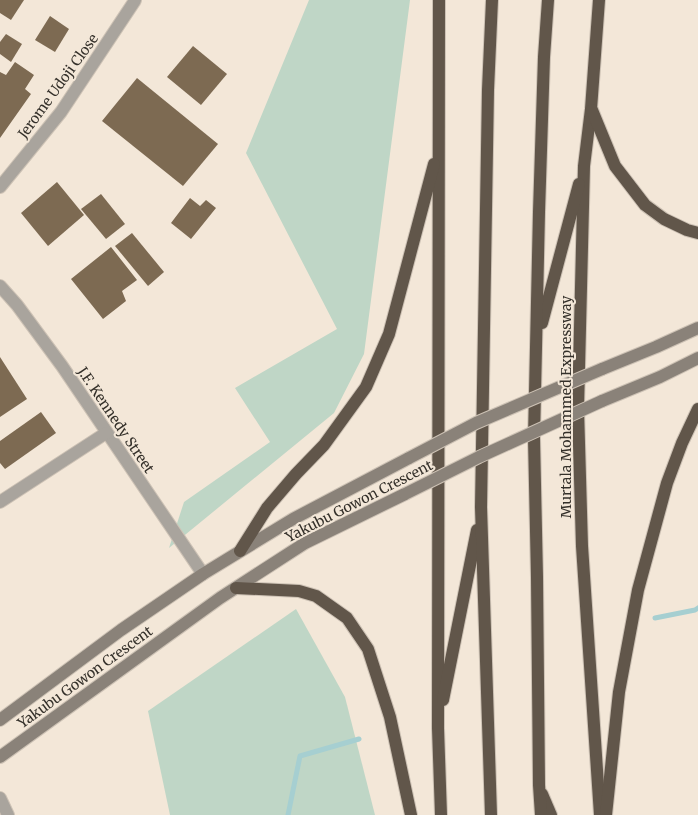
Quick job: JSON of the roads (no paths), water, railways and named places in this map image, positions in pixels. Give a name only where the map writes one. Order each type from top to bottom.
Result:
[{"type":"highway","points":[[491,815],[482,507],[488,90],[492,0]]},
{"type":"highway","name":"Murtala Mohammed Expressway","points":[[541,815],[538,785],[537,577],[534,438],[539,212],[544,57],[548,0]]},
{"type":"highway","name":"Murtala Mohammed Expressway","points":[[599,0],[592,109],[584,166],[579,424],[582,546],[600,815]]},
{"type":"highway","points":[[439,1],[438,728],[441,815]]},
{"type":"highway","points":[[592,109],[615,166],[645,205],[664,219],[698,234]]},
{"type":"highway","points":[[240,551],[268,508],[296,474],[324,446],[366,387],[388,334],[438,147]]},
{"type":"highway","points":[[537,341],[584,166]]},
{"type":"highway","points":[[606,815],[619,692],[638,590],[667,483],[682,442],[698,409]]},
{"type":"highway","points":[[438,728],[482,507]]},
{"type":"highway","points":[[236,588],[299,591],[316,596],[348,618],[368,649],[390,717],[411,815]]},
{"type":"highway","points":[[538,785],[551,815]]},
{"type":"main road","name":"Yakubu Gowon Crescent","points":[[0,720],[122,630],[203,574],[293,519],[476,423],[698,328]]},
{"type":"main road","name":"Yakubu Gowon Crescent","points":[[0,757],[214,603],[305,543],[479,458],[602,401],[660,377],[698,358]]},
{"type":"street","name":"Jerome Udoji Close","points":[[0,187],[61,112],[135,0]]},
{"type":"street","name":"J.F. Kennedy Street","points":[[0,286],[17,305],[62,366],[203,574]]},
{"type":"street","points":[[0,502],[106,433]]},
{"type":"street","points":[[0,798],[8,815]]},
{"type":"waterway","points":[[655,618],[695,610],[698,608]]},
{"type":"waterway","points":[[288,815],[300,756],[359,739]]}]
